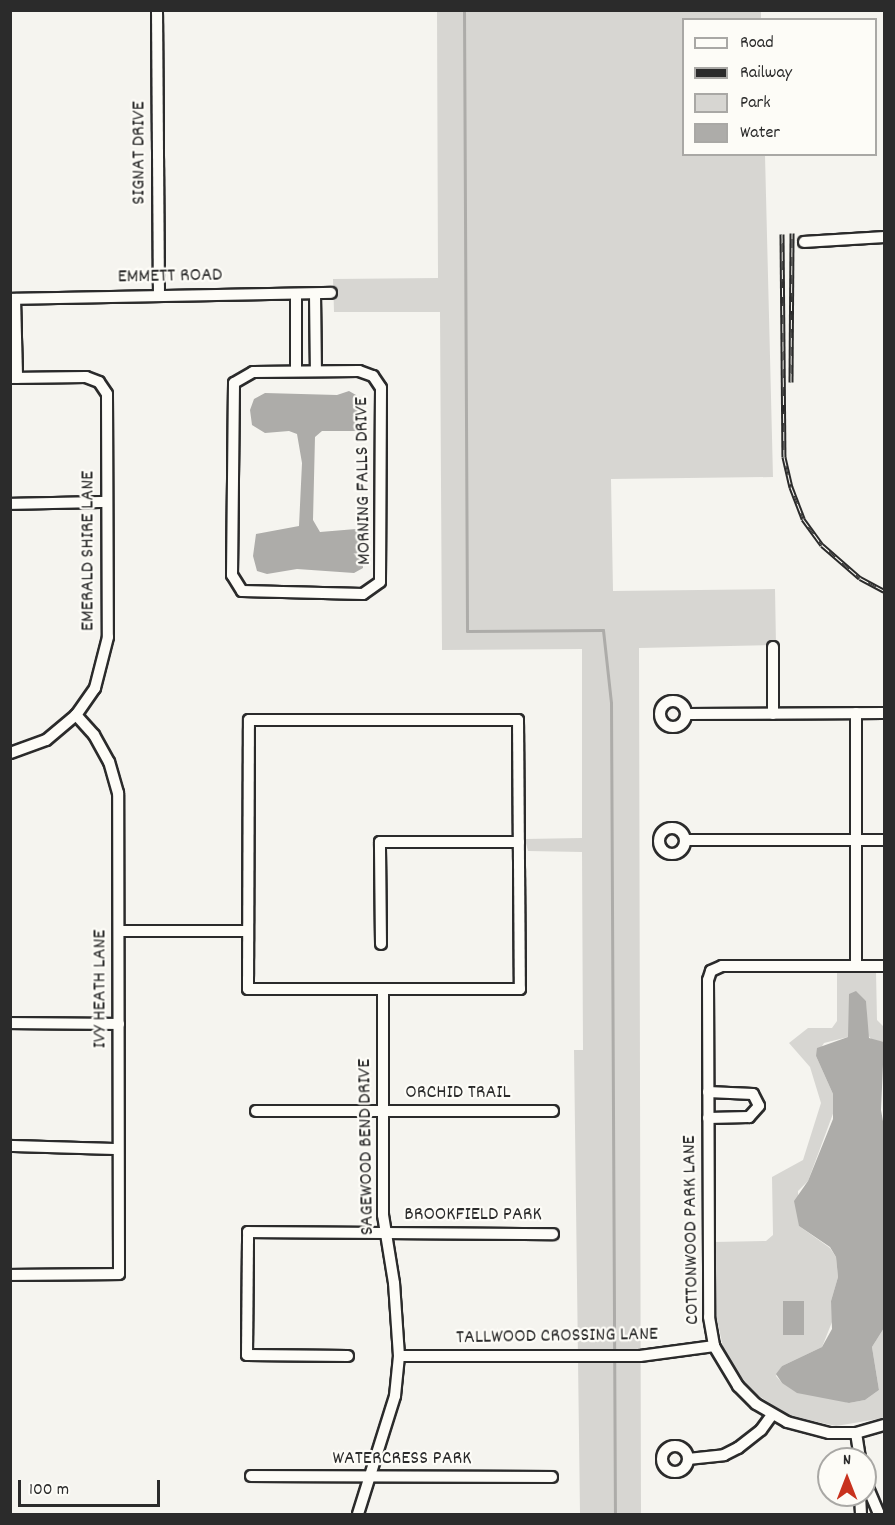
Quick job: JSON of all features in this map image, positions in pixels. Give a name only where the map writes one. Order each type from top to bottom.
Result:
[{"type":"street","name":"SIGNAT DRIVE","points":[[157,10],[159,295]]},
{"type":"street","points":[[804,242],[885,237]]},
{"type":"street","name":"EMMETT ROAD","points":[[13,299],[331,293]]},
{"type":"street","points":[[296,294],[296,371],[316,371],[315,294]]},
{"type":"street","points":[[13,299],[14,378]]},
{"type":"street","points":[[296,335],[316,335]]},
{"type":"street","name":"MORNING FALLS DRIVE","points":[[296,371],[253,372],[239,378],[231,391],[232,575],[237,586],[250,594],[363,594],[377,587],[383,574],[381,388],[373,376],[359,371],[316,371]]},
{"type":"street","name":"EMERALD SHIRE LANE","points":[[10,753],[46,740],[76,715],[96,688],[106,648],[106,394],[99,382],[86,377],[14,378]]},
{"type":"street","points":[[10,504],[107,502]]},
{"type":"street","points":[[772,647],[773,714]]},
{"type":"street","points":[[856,713],[856,966],[885,966]]},
{"type":"street","points":[[686,714],[885,713]]},
{"type":"street","name":"IVY HEATH LANE","points":[[10,1275],[119,1274],[118,794],[110,762],[76,715]]},
{"type":"street","points":[[249,720],[518,720],[519,842],[520,989],[248,989],[249,720]]},
{"type":"street","points":[[685,840],[885,840]]},
{"type":"street","points":[[381,944],[380,842],[519,842]]},
{"type":"street","points":[[119,931],[248,931]]},
{"type":"street","name":"COTTONWOOD PARK LANE","points":[[856,966],[722,966],[711,971],[708,1092],[709,1317],[714,1346],[738,1386],[772,1415],[807,1429],[856,1433]]},
{"type":"street","name":"SAGEWOOD BEND DRIVE","points":[[358,1515],[395,1396],[399,1356],[398,1318],[385,1232],[383,989]]},
{"type":"street","points":[[10,1023],[119,1024]]},
{"type":"street","points":[[708,1092],[753,1094],[759,1106],[749,1117],[708,1118]]},
{"type":"street","name":"ORCHID TRAIL","points":[[256,1111],[553,1112]]},
{"type":"street","points":[[10,1146],[118,1149]]},
{"type":"street","name":"BROOKFIELD PARK","points":[[348,1356],[248,1355],[248,1232],[553,1234]]},
{"type":"street","name":"TALLWOOD CROSSING LANE","points":[[399,1356],[640,1356],[714,1346]]},
{"type":"street","points":[[688,1459],[724,1455],[738,1448],[751,1440],[772,1415]]},
{"type":"street","points":[[858,1447],[856,1433],[885,1425]]},
{"type":"street","name":"WATERCRESS PARK","points":[[251,1476],[552,1477]]},
{"type":"green space","points":[[437,11],[761,11],[761,18],[682,18],[682,156],[765,156],[773,477],[611,479],[613,591],[775,589],[776,645],[639,648],[641,1514],[580,1514],[574,1050],[583,1050],[582,852],[528,851],[525,839],[582,838],[582,649],[442,650],[440,312],[334,312],[333,279],[438,278]]},
{"type":"green space","points":[[837,970],[876,971],[877,1020],[884,1027],[884,1042],[872,1040],[867,1034],[866,1000],[848,1037],[824,1043],[816,1056],[833,1094],[834,1111],[808,1181],[798,1191],[799,1226],[830,1248],[836,1257],[838,1277],[831,1301],[834,1317],[822,1347],[782,1366],[776,1376],[782,1383],[849,1403],[865,1400],[879,1390],[872,1347],[884,1328],[884,1418],[836,1426],[790,1416],[751,1391],[724,1352],[714,1305],[714,1242],[766,1241],[773,1235],[772,1177],[803,1160],[821,1103],[810,1067],[789,1043],[808,1028],[832,1028],[837,1021]]},
{"type":"water","points":[[349,391],[363,399],[364,424],[356,431],[322,431],[315,437],[313,520],[320,532],[356,529],[361,532],[363,568],[354,573],[297,569],[267,574],[257,571],[253,556],[256,534],[299,526],[302,463],[297,434],[289,431],[265,433],[252,425],[250,410],[254,399],[265,393],[337,395]]},
{"type":"water","points":[[856,991],[866,1001],[869,1038],[884,1042],[881,1110],[884,1127],[884,1328],[872,1347],[879,1390],[865,1400],[849,1403],[797,1393],[782,1383],[776,1374],[782,1366],[822,1347],[832,1329],[831,1301],[838,1277],[836,1257],[830,1247],[799,1226],[794,1201],[808,1181],[833,1119],[833,1094],[816,1056],[817,1048],[848,1037],[849,994]]},
{"type":"water","points":[[783,1301],[804,1301],[804,1335],[783,1335]]},
{"type":"waterway","points":[[464,10],[467,631],[603,630],[611,703],[615,1514]]},
{"type":"railway","points":[[791,382],[792,233]]},
{"type":"railway","points":[[782,234],[784,457],[791,487],[803,519],[822,545],[860,578],[884,591]]}]
